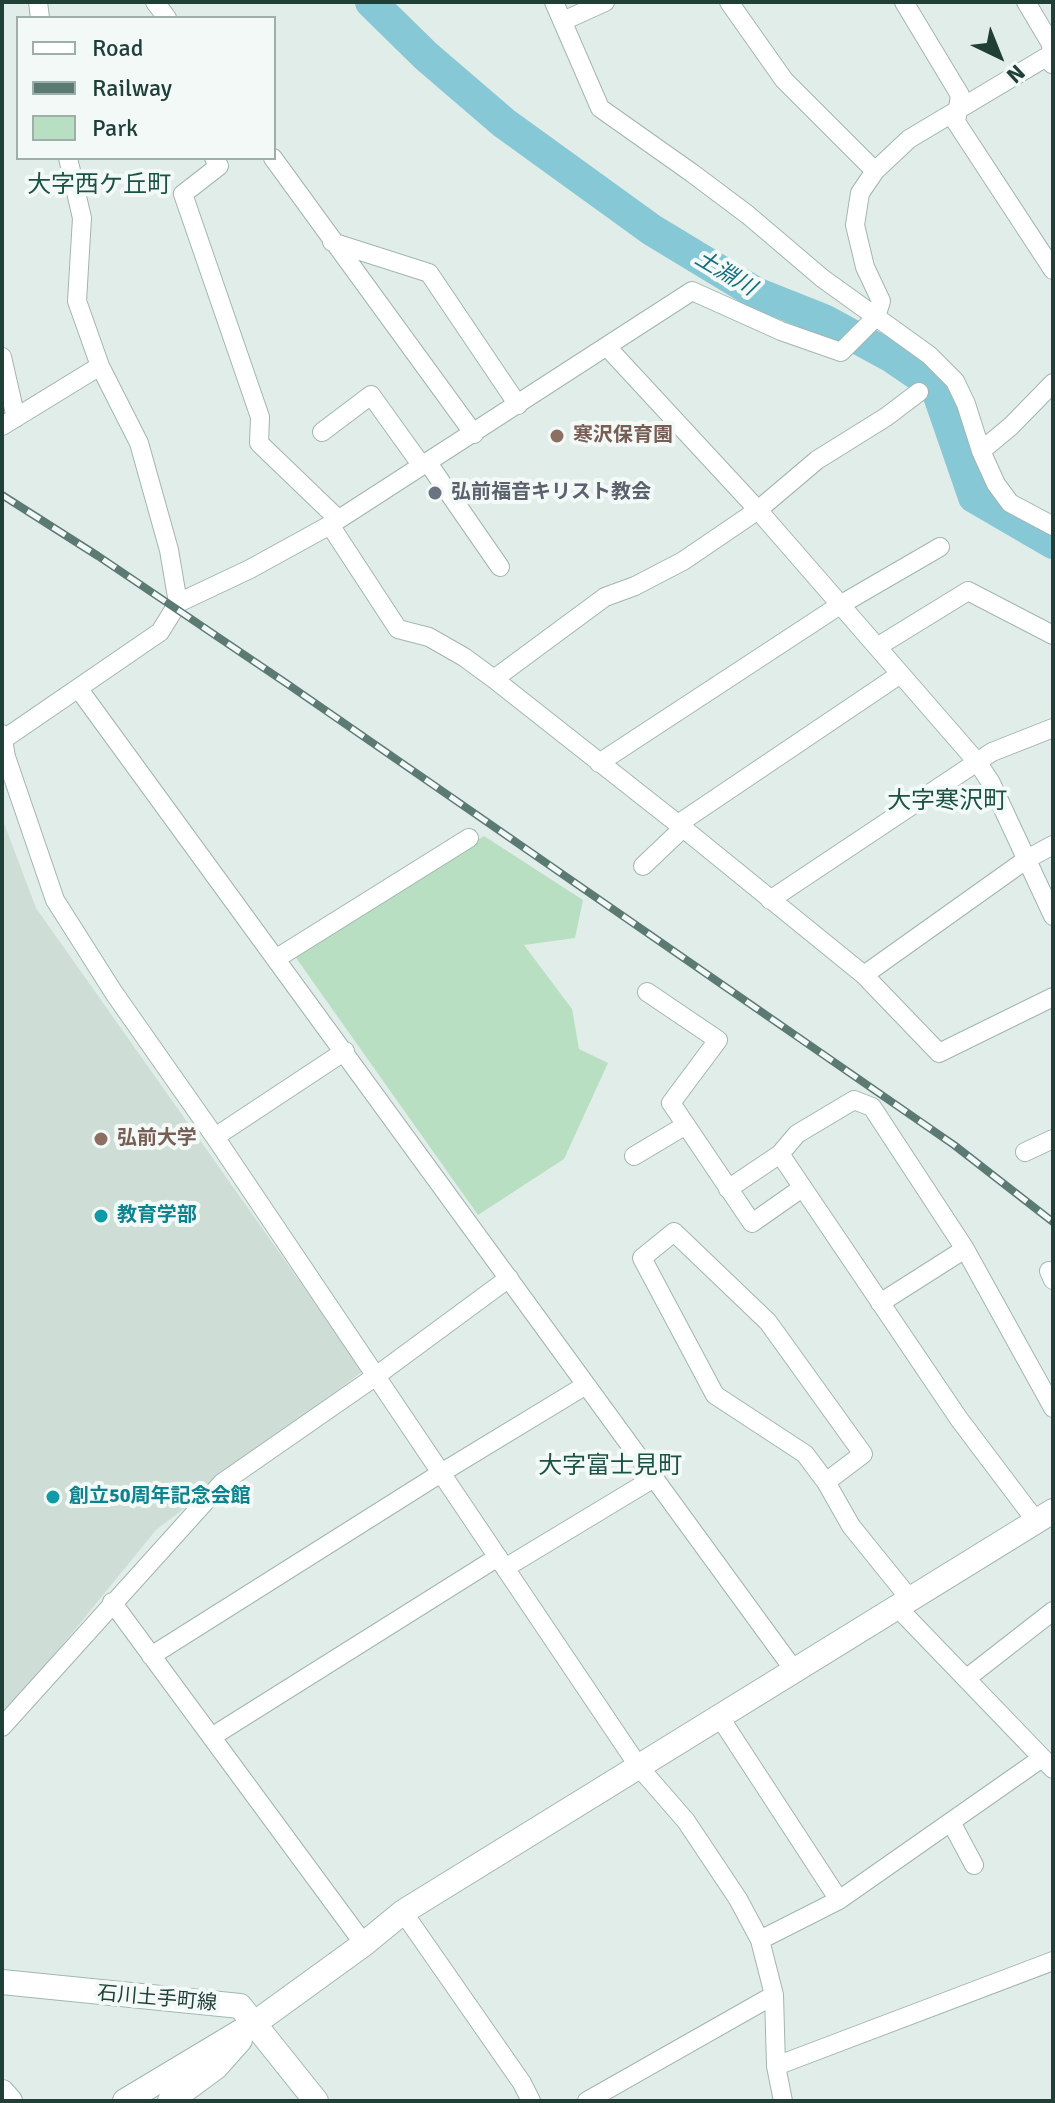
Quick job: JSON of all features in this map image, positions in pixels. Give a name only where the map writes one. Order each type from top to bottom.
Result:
[{"type":"street","points":[[554,2],[600,108],[737,207],[871,322],[929,355],[955,381],[996,484],[1010,503],[1053,526]]},
{"type":"street","points":[[563,21],[605,2]]},
{"type":"street","points":[[729,2],[784,80],[875,171]]},
{"type":"street","points":[[904,2],[960,95],[956,122],[1053,270]]},
{"type":"street","points":[[1026,2],[1051,44],[1053,66]]},
{"type":"street","points":[[783,2101],[776,2066],[774,1995],[760,1940],[738,1899],[686,1821],[639,1767],[215,1137],[114,993],[55,900],[4,748],[78,688],[160,632],[178,603],[250,569],[334,522],[692,291],[781,331],[841,352],[871,322],[881,301],[865,267],[855,225],[860,193],[875,171],[909,139],[1053,53]]},
{"type":"street","points":[[68,160],[82,218],[77,301],[100,366],[139,443],[169,550],[178,603]]},
{"type":"street","points":[[215,160],[219,166],[183,194],[260,417],[259,443],[334,522],[398,629],[429,637],[494,679],[864,975],[939,1053],[1053,997]]},
{"type":"street","points":[[274,160],[474,434]]},
{"type":"street","points":[[332,242],[429,273],[518,405]]},
{"type":"street","points":[[608,348],[758,510],[978,763],[991,783],[1053,916]]},
{"type":"street","points":[[2,357],[9,422],[100,366]]},
{"type":"street","points":[[981,451],[1011,426],[1053,383]]},
{"type":"street","points":[[494,679],[605,597],[635,586],[683,561],[758,510],[817,460],[886,417],[919,392]]},
{"type":"street","points":[[322,432],[371,395],[500,567]]},
{"type":"street","points":[[599,763],[840,605],[940,547]]},
{"type":"street","points":[[877,647],[968,591],[1053,635]]},
{"type":"street","points":[[643,866],[680,826],[899,675]]},
{"type":"street","points":[[78,688],[794,1670]]},
{"type":"street","points":[[770,900],[992,752],[1053,728]]},
{"type":"street","points":[[277,958],[469,838]]},
{"type":"street","points":[[864,975],[1027,859],[1053,845]]},
{"type":"street","points":[[647,992],[718,1040],[671,1103],[752,1223],[802,1188]]},
{"type":"street","points":[[215,1137],[345,1051]]},
{"type":"street","points":[[728,1189],[780,1154],[797,1134],[854,1100],[872,1107],[965,1249],[1053,1408]]},
{"type":"street","points":[[634,1156],[686,1125]]},
{"type":"street","points":[[1025,1152],[1053,1139]]},
{"type":"street","points":[[125,2101],[255,2023],[403,1912],[1044,1516],[959,1419],[780,1154]]},
{"type":"street","points":[[760,1940],[839,1900],[951,1822],[1048,1763],[967,1678],[903,1603],[805,1454],[715,1395],[642,1258],[674,1232],[768,1322],[863,1454],[826,1482]]},
{"type":"street","points":[[880,1303],[965,1249]]},
{"type":"street","points":[[2,1727],[222,1483],[376,1376],[509,1278]]},
{"type":"street","points":[[151,1656],[586,1385]]},
{"type":"street","points":[[213,1736],[502,1563],[654,1478]]},
{"type":"street","points":[[112,1602],[364,1944]]},
{"type":"street","points":[[967,1678],[1053,1611]]},
{"type":"street","points":[[719,1716],[839,1900]]},
{"type":"street","points":[[951,1822],[974,1865]]},
{"type":"street","points":[[403,1912],[522,2083],[531,2101]]},
{"type":"street","points":[[776,2066],[1053,1961]]},
{"type":"street","name":"石川土手町線","points":[[2,1982],[37,1988],[240,2006],[316,2101]]},
{"type":"street","points":[[587,2101],[774,1995]]},
{"type":"street","points":[[170,2101],[216,2067],[255,2023]]},
{"type":"street","points":[[2,2092],[10,2101]]},
{"type":"shaded area","name":"弘前大学","points":[[2,818],[36,908],[363,1371],[156,1530],[2,1719]]},
{"type":"green space","points":[[484,836],[583,900],[575,938],[524,945],[572,1009],[579,1049],[608,1063],[564,1159],[478,1215],[294,955]]},
{"type":"waterway","name":"土淵川","points":[[371,2],[426,56],[504,123],[652,230],[756,293],[824,320],[892,357],[936,387],[974,497],[1053,543]]},
{"type":"railway","points":[[2,495],[286,683],[954,1145],[1053,1222]]},
{"type":"place","name":"寒沢保育園","points":[[557,436]]},
{"type":"place","name":"弘前福音キリスト教会","points":[[435,493]]},
{"type":"place","name":"弘前大学","points":[[101,1139]]},
{"type":"place","name":"教育学部","points":[[101,1216]]},
{"type":"place","name":"創立50周年記念会館","points":[[53,1497]]},
{"type":"district","name":"大字西ケ丘町","points":[[99,186]]},
{"type":"district","name":"大字寒沢町","points":[[947,802]]},
{"type":"district","name":"大字富士見町","points":[[610,1467]]}]
